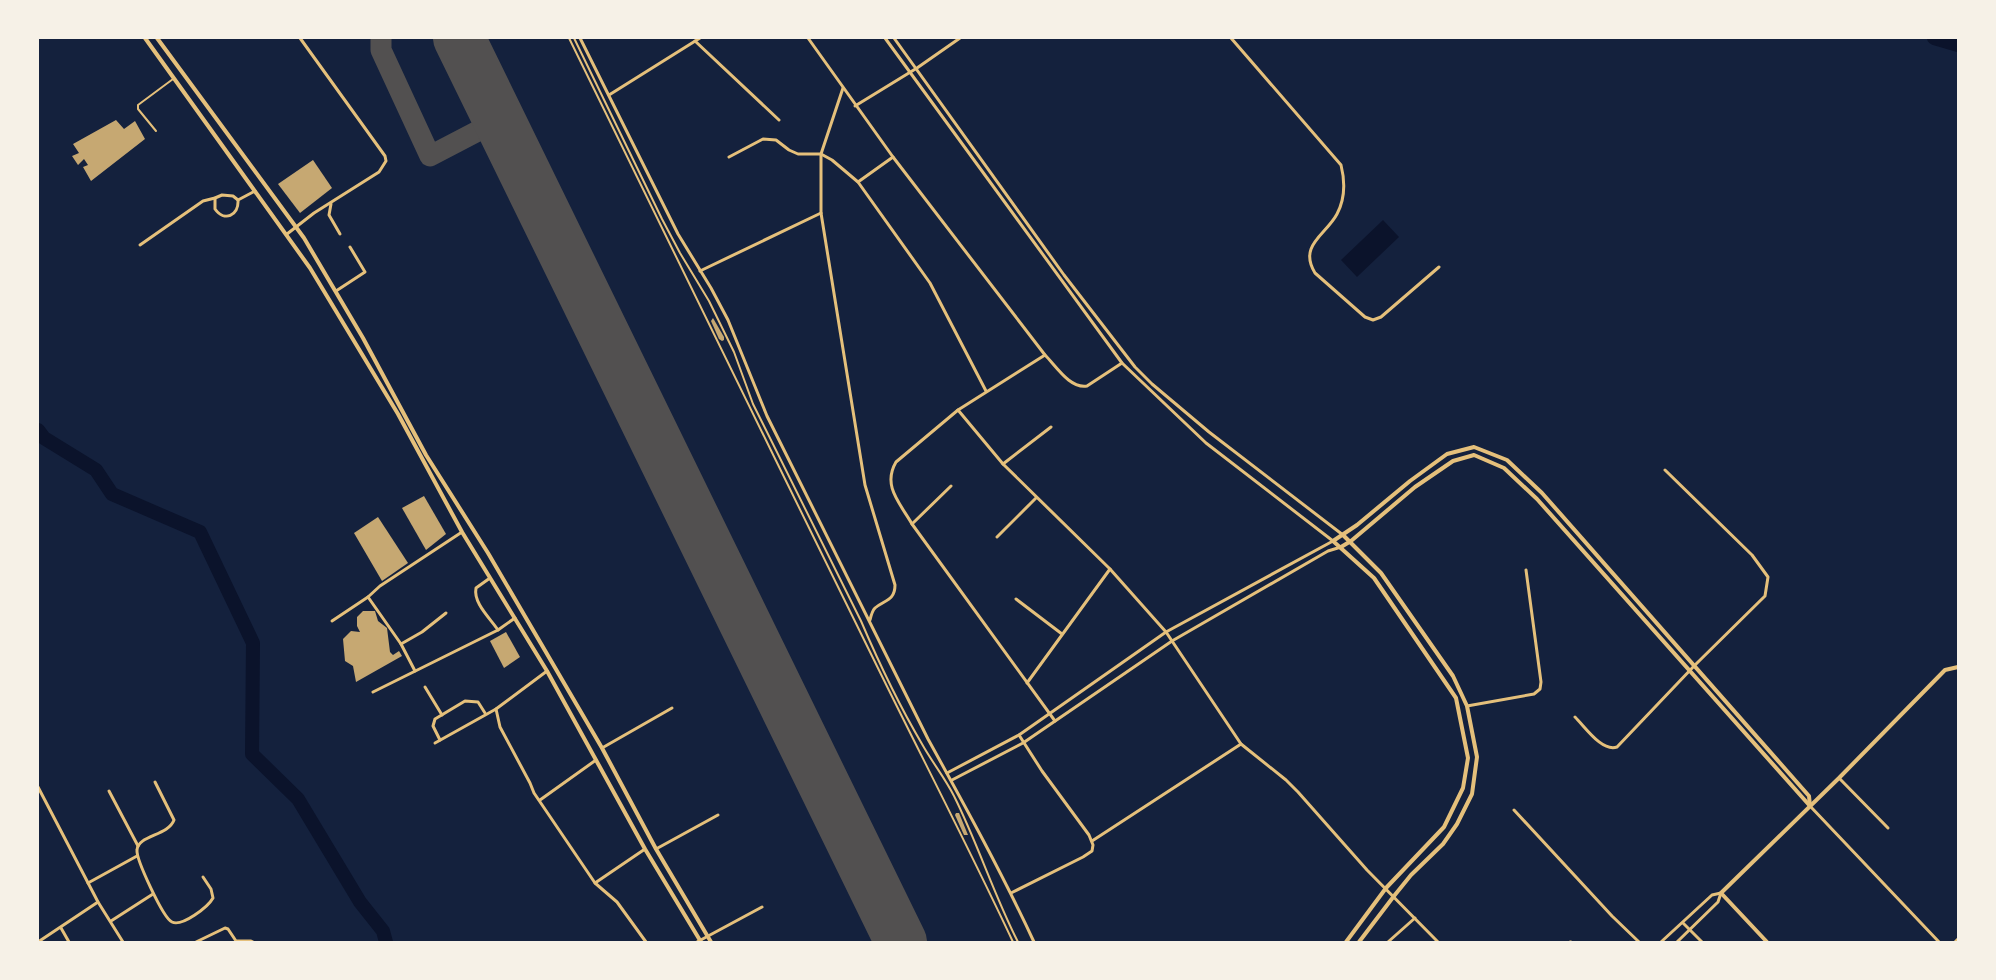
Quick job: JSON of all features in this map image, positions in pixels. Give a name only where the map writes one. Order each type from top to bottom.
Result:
[{"type":"street","points":[[145,38],[175,77],[310,268],[398,414],[462,532],[547,671],[645,849],[699,942],[762,908]]},
{"type":"street","points":[[157,38],[297,227],[336,291],[426,455],[488,553],[602,748],[656,849],[711,942]]},
{"type":"street","points":[[287,234],[379,172],[385,164],[385,156],[300,38]]},
{"type":"street","points":[[581,38],[678,234],[728,320],[766,416],[870,620],[928,739],[952,780],[1011,893],[1034,942]]},
{"type":"street","points":[[609,95],[700,38]]},
{"type":"street","points":[[808,38],[892,157],[1045,355],[1074,384],[1081,387],[1087,386],[1122,363]]},
{"type":"street","points":[[885,38],[1122,363],[1206,443],[1341,547],[1374,578],[1456,698],[1468,758],[1464,788],[1444,827],[1386,888],[1346,942]]},
{"type":"street","points":[[894,38],[1064,275],[1135,366],[1152,384],[1209,432],[1351,541],[1381,572],[1453,676],[1467,706],[1477,757],[1472,794],[1457,824],[1443,844],[1411,875],[1359,942]]},
{"type":"street","points":[[855,106],[910,73],[960,38]]},
{"type":"street","points":[[1232,38],[1341,165],[1345,180],[1342,204],[1336,216],[1313,244],[1309,254],[1309,264],[1315,273],[1365,317],[1373,320],[1382,317],[1439,267]]},
{"type":"street","points":[[695,41],[779,120]]},
{"type":"street","points":[[843,88],[821,154],[821,213],[864,485],[894,585],[893,595],[889,600],[875,608],[870,620]]},
{"type":"street","points":[[730,157],[768,138],[776,140],[798,154],[821,154],[832,160],[858,182],[930,283],[986,391]]},
{"type":"street","points":[[858,182],[892,157]]},
{"type":"street","points":[[238,200],[256,190]]},
{"type":"street","points":[[140,245],[203,201],[222,195],[228,195],[238,200]]},
{"type":"street","points":[[216,198],[215,209],[222,216],[228,217],[237,210],[238,200]]},
{"type":"street","points":[[331,204],[329,215],[340,234]]},
{"type":"street","points":[[700,271],[821,213]]},
{"type":"street","points":[[336,291],[365,272],[350,247]]},
{"type":"street","points":[[1045,355],[958,410],[896,462],[890,472],[890,482],[892,491],[912,524],[1055,721]]},
{"type":"street","points":[[958,410],[1003,464],[1110,569],[1166,632],[1241,744],[1298,792],[1367,870],[1438,942]]},
{"type":"street","points":[[1003,464],[1051,427]]},
{"type":"street","points":[[947,773],[1019,734],[1166,632],[1343,535],[1447,454],[1474,448],[1507,460],[1542,493],[1809,796],[1810,806]]},
{"type":"street","points":[[952,780],[1023,743],[1172,641],[1328,552],[1351,541],[1415,487],[1453,461],[1474,455],[1504,468],[1537,499],[1810,806],[1939,942]]},
{"type":"street","points":[[1575,718],[1604,747],[1611,749],[1617,747],[1690,672],[1694,665],[1765,596],[1768,578],[1752,555],[1665,470]]},
{"type":"street","points":[[912,524],[951,486]]},
{"type":"street","points":[[997,537],[1036,498]]},
{"type":"street","points":[[332,621],[368,597],[380,586],[462,532]]},
{"type":"street","points":[[1027,683],[1110,569]]},
{"type":"street","points":[[1467,706],[1534,694],[1540,690],[1541,682],[1526,570]]},
{"type":"street","points":[[490,578],[476,588],[475,594],[480,605],[498,630]]},
{"type":"street","points":[[368,597],[401,644],[415,671]]},
{"type":"street","points":[[1016,599],[1062,634]]},
{"type":"street","points":[[401,644],[422,632],[446,613]]},
{"type":"street","points":[[374,692],[498,630],[515,618]]},
{"type":"street","points":[[1677,942],[1718,902],[1721,893],[1946,670],[1958,667]]},
{"type":"street","points":[[435,742],[485,713],[496,709],[547,671]]},
{"type":"street","points":[[425,687],[442,715]]},
{"type":"street","points":[[440,740],[433,722],[465,701],[478,702],[485,713]]},
{"type":"street","points":[[602,748],[672,708]]},
{"type":"street","points":[[496,709],[500,727],[534,793],[595,883],[617,902],[646,942]]},
{"type":"street","points":[[1011,893],[1092,851],[1092,841],[1023,743],[1019,734]]},
{"type":"street","points":[[1092,841],[1241,744]]},
{"type":"street","points":[[540,800],[597,760]]},
{"type":"street","points":[[1839,778],[1888,828]]},
{"type":"street","points":[[155,782],[174,820],[169,828],[141,841],[138,846],[137,856],[153,894],[169,920],[173,923],[180,923],[209,906],[213,898],[211,889],[203,877]]},
{"type":"street","points":[[38,787],[98,902],[123,942]]},
{"type":"street","points":[[109,791],[138,846]]},
{"type":"street","points":[[1514,810],[1612,916],[1640,942]]},
{"type":"street","points":[[656,849],[718,815]]},
{"type":"street","points":[[595,883],[645,849]]},
{"type":"street","points":[[88,883],[137,856]]},
{"type":"street","points":[[1661,942],[1712,895],[1721,893]]},
{"type":"street","points":[[1721,893],[1767,942]]},
{"type":"street","points":[[111,921],[153,894]]},
{"type":"street","points":[[38,942],[45,941],[98,902]]},
{"type":"street","points":[[1388,942],[1415,918]]},
{"type":"street","points":[[1683,923],[1702,942]]},
{"type":"street","points":[[61,928],[69,942]]},
{"type":"street","points":[[196,942],[225,928],[236,941],[253,942]]},
{"type":"street","points":[[1955,942],[1958,939]]},
{"type":"lane","points":[[569,38],[786,482],[944,797],[1013,942]]},
{"type":"lane","points":[[574,38],[662,219],[724,331],[753,404],[876,655],[921,743],[953,794],[978,847],[998,902],[1018,942]]},
{"type":"lane","points":[[156,131],[138,109],[138,105],[175,77]]},
{"type":"water","points":[[1383,220],[1399,237],[1357,277],[1341,260]]},
{"type":"building","points":[[116,120],[124,129],[135,121],[145,139],[91,181],[83,167],[88,165],[84,159],[78,165],[72,156],[79,153],[73,144]]},
{"type":"building","points":[[313,160],[332,188],[300,213],[278,184]]},
{"type":"building","points":[[713,318],[724,337],[722,341],[719,339],[711,321]]},
{"type":"building","points":[[424,496],[446,534],[426,550],[402,508]]},
{"type":"building","points":[[378,517],[408,563],[382,581],[354,533]]},
{"type":"building","points":[[363,611],[375,611],[378,621],[387,628],[390,652],[393,655],[399,651],[402,656],[356,682],[353,666],[345,661],[343,639],[351,631],[360,632],[357,626],[357,617]]},
{"type":"building","points":[[506,632],[520,657],[504,668],[490,641]]},
{"type":"building","points":[[959,813],[968,835],[964,835],[955,815]]},
{"type":"waterway","points":[[1934,38],[1958,45]]},
{"type":"waterway","points":[[38,430],[44,438],[96,470],[112,494],[200,532],[253,643],[252,754],[298,799],[360,902],[383,931],[386,942]]},
{"type":"taxiway","points":[[381,38],[381,50],[430,156],[499,120]]},
{"type":"runway","points":[[459,38],[901,942]]}]
